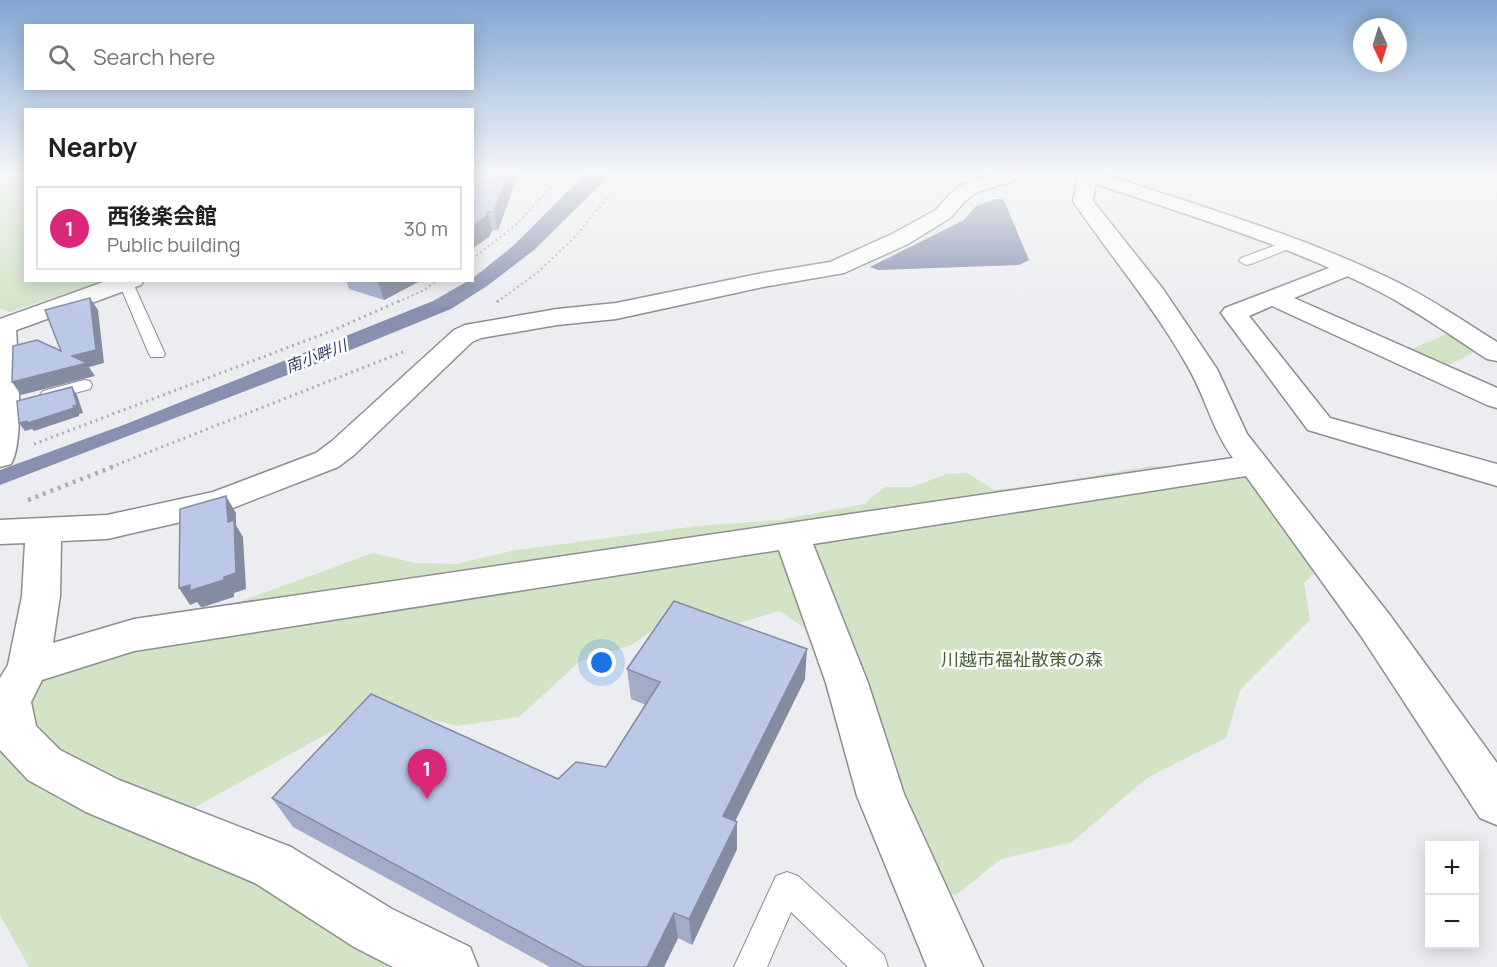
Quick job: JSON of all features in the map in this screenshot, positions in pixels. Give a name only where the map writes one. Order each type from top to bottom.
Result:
[{"type":"street","points":[[0,532],[33,517],[107,527],[220,502],[327,459],[343,448],[463,336],[474,331],[557,317],[616,311],[763,280],[836,268],[900,239],[932,220]]},
{"type":"street","points":[[1098,220],[1154,294],[1203,369],[1233,436],[1375,625],[1497,802]]},
{"type":"street","points":[[1219,220],[1289,244],[1392,289],[1497,353]]},
{"type":"street","points":[[1347,268],[1234,313],[1319,424],[1497,475]]},
{"type":"street","points":[[0,457],[3,434],[19,403],[1,326],[130,282]]},
{"type":"street","points":[[1272,297],[1497,399]]},
{"type":"street","points":[[14,679],[134,635],[1254,465]]},
{"type":"street","points":[[33,517],[41,596],[9,701],[16,735],[44,765],[103,796],[273,865],[373,928],[450,967]]},
{"type":"street","points":[[792,535],[847,683],[881,796],[956,967]]},
{"type":"lane","points":[[1246,261],[1289,244]]},
{"type":"lane","points":[[130,282],[157,354]]},
{"type":"lane","points":[[19,403],[84,385]]},
{"type":"lane","points":[[750,967],[787,887],[872,967]]},
{"type":"path","points":[[474,257],[521,220]]},
{"type":"path","points":[[492,306],[537,273],[560,252],[587,220]]},
{"type":"path","points":[[0,457],[334,330],[422,291],[435,282]]},
{"type":"path","points":[[33,517],[408,350]]},
{"type":"green space","points":[[0,220],[24,220],[24,282],[101,282],[10,312],[0,308]]},
{"type":"green space","points":[[1451,332],[1478,350],[1442,369],[1405,352]]},
{"type":"green space","name":"川越市福祉散策の森","points":[[1151,466],[1216,466],[1291,489],[1313,523],[1321,568],[1304,583],[1310,620],[1240,690],[1226,738],[1147,778],[1072,842],[1001,859],[956,895],[901,884],[857,707],[807,630],[780,611],[740,623],[671,618],[631,645],[580,661],[519,717],[457,726],[382,706],[330,732],[192,809],[220,868],[282,895],[409,967],[29,967],[0,915],[0,710],[42,674],[373,553],[415,563],[456,564],[511,551],[697,526],[780,520],[864,504],[885,487],[912,487],[947,474],[967,473],[994,490],[1039,485]]},
{"type":"water","name":"南小畔川","points":[[539,220],[564,220],[534,250],[487,286],[451,309],[321,362],[0,485],[0,470],[126,424],[433,301],[466,282],[474,282],[474,277],[513,246]]},
{"type":"water","points":[[964,220],[1012,220],[1029,260],[1019,265],[878,270],[870,267]]},
{"type":"building","points":[[90,298],[96,350],[72,356],[87,363],[12,382],[13,346],[37,340],[61,351],[45,310]]},
{"type":"building","points":[[72,387],[77,405],[73,406],[74,408],[28,423],[27,421],[19,423],[17,401]]},
{"type":"building","points":[[226,496],[228,522],[234,520],[236,573],[224,577],[224,580],[190,591],[190,585],[179,588],[180,509]]},
{"type":"building","points":[[674,601],[807,649],[723,816],[737,822],[689,919],[674,913],[647,967],[585,967],[272,798],[371,694],[558,779],[576,762],[606,767],[660,682],[627,669]]},
{"type":"place","name":"西後楽会館","points":[[427,799]]}]
